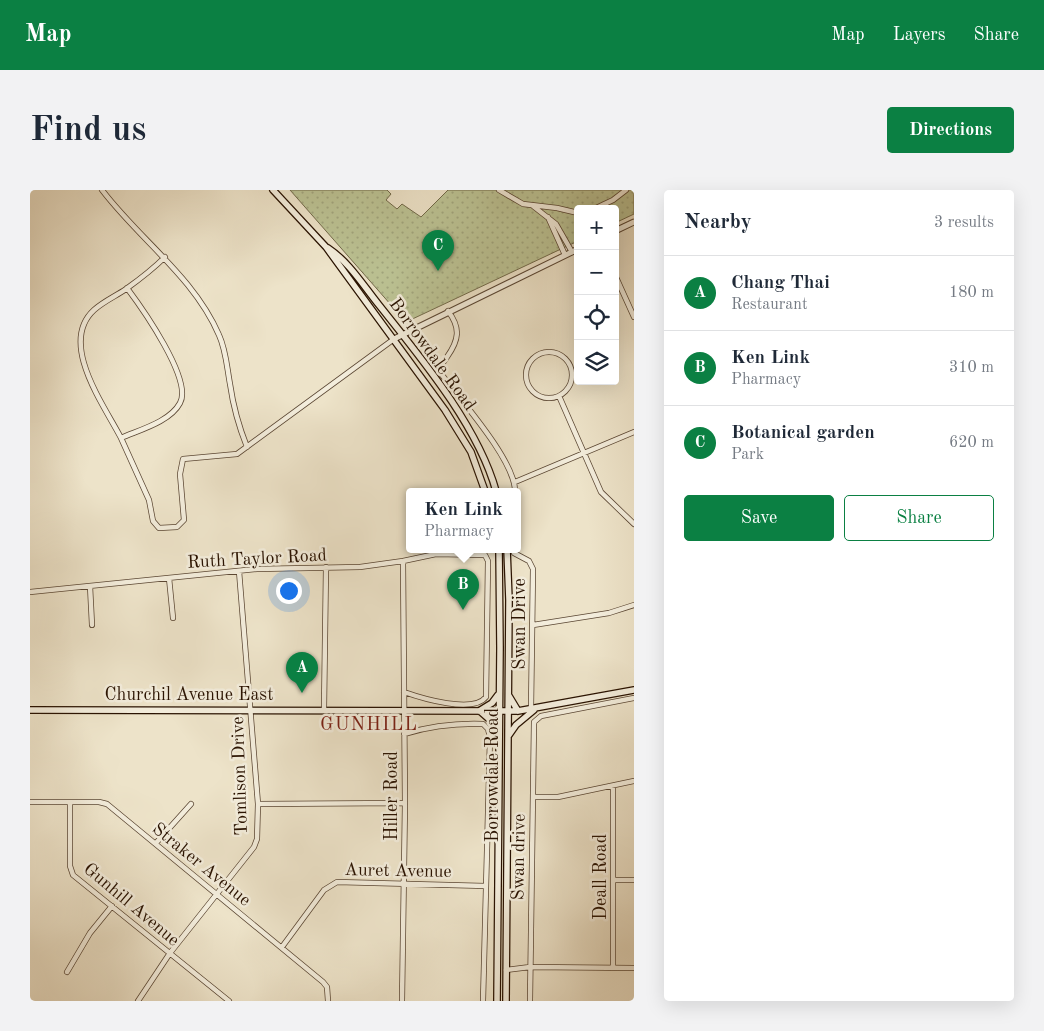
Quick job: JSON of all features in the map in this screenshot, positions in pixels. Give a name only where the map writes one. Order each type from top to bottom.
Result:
[{"type":"main road","name":"Borrowdale Road","points":[[273,190],[326,247],[348,266],[402,334],[476,439],[495,488]]},
{"type":"main road","name":"Borrowdale Road","points":[[326,247],[446,410],[465,440],[484,488]]},
{"type":"main road","name":"Borrowdale Road","points":[[497,1001],[499,553]]},
{"type":"main road","name":"Borrowdale Road","points":[[506,1001],[507,553]]},
{"type":"main road","name":"Churchil Avenue East","points":[[30,710],[404,709],[518,711],[634,690]]},
{"type":"main road","points":[[498,728],[479,711],[492,703],[499,693]]},
{"type":"main road","points":[[508,694],[518,711]]},
{"type":"main road","points":[[508,738],[516,725],[534,709]]},
{"type":"street","points":[[102,190],[137,232],[180,273],[219,334],[223,346],[232,400],[247,447]]},
{"type":"street","points":[[499,190],[519,203],[574,212]]},
{"type":"street","points":[[602,205],[626,190]]},
{"type":"street","points":[[533,206],[548,215],[574,249]]},
{"type":"street","points":[[548,215],[565,255]]},
{"type":"street","points":[[619,229],[634,222]]},
{"type":"street","points":[[165,257],[127,288],[93,311],[83,326],[80,345],[84,364],[122,438],[149,500],[153,521],[158,528],[177,527],[184,520],[180,474],[183,459],[206,455],[232,456],[402,334],[574,250]]},
{"type":"street","points":[[619,284],[634,317]]},
{"type":"street","points":[[122,438],[172,412],[180,404],[183,396],[178,374],[153,326],[127,288]]},
{"type":"street","points":[[448,311],[456,322],[457,331],[452,349],[439,370],[503,458],[515,482],[515,488]]},
{"type":"street","points":[[554,352],[560,354],[570,364],[572,371],[570,386],[560,396],[545,398],[538,395],[528,385],[526,378],[529,364],[539,354],[554,352]]},
{"type":"street","points":[[560,396],[583,455],[603,495],[634,524]]},
{"type":"street","points":[[515,482],[634,432]]},
{"type":"street","name":"Swan Drive","points":[[514,553],[529,561],[533,569],[534,709]]},
{"type":"street","name":"Ruth Taylor Road","points":[[30,592],[239,571],[354,567],[403,561],[436,554],[485,556],[488,561],[487,691],[484,700],[469,703],[431,702],[404,692]]},
{"type":"street","name":"Hiller Road","points":[[402,1001],[405,803],[403,561]]},
{"type":"street","points":[[324,709],[326,567]]},
{"type":"street","name":"Tomlison Drive","points":[[138,1001],[170,953],[256,842],[258,804],[239,571]]},
{"type":"street","points":[[169,578],[173,618]]},
{"type":"street","points":[[90,586],[92,624]]},
{"type":"street","points":[[533,625],[609,612],[634,605]]},
{"type":"street","points":[[591,698],[593,707],[634,698]]},
{"type":"street","name":"Swan drive","points":[[530,1001],[534,726],[536,720],[541,716],[593,707]]},
{"type":"street","points":[[404,734],[433,726],[483,724],[488,729],[490,737],[483,1001]]},
{"type":"street","points":[[533,797],[558,797],[634,781]]},
{"type":"street","name":"Deall Road","points":[[613,968],[614,786]]},
{"type":"street","name":"Straker Avenue","points":[[30,802],[105,803],[217,892],[323,982],[327,987],[328,1001]]},
{"type":"street","name":"Gunhill Avenue","points":[[70,802],[71,871],[76,878],[229,1001]]},
{"type":"street","points":[[258,804],[405,803]]},
{"type":"street","points":[[156,843],[191,804]]},
{"type":"street","points":[[614,880],[634,880]]},
{"type":"street","name":"Auret Avenue","points":[[282,947],[330,885],[341,881],[486,886]]},
{"type":"street","points":[[67,972],[90,933],[112,906]]},
{"type":"street","points":[[506,970],[530,967],[634,968]]},
{"type":"green space","points":[[290,190],[387,190],[391,194],[386,200],[397,209],[402,204],[421,217],[448,190],[634,190],[634,214],[619,221],[619,205],[574,205],[574,243],[406,322]]},
{"type":"place","name":"Botanical garden","points":[[438,271]]},
{"type":"place","name":"Ken Link","points":[[463,610]]},
{"type":"place","name":"Chang Thai","points":[[302,693]]},
{"type":"district","name":"GUNHILL","points":[[369,723]]}]
